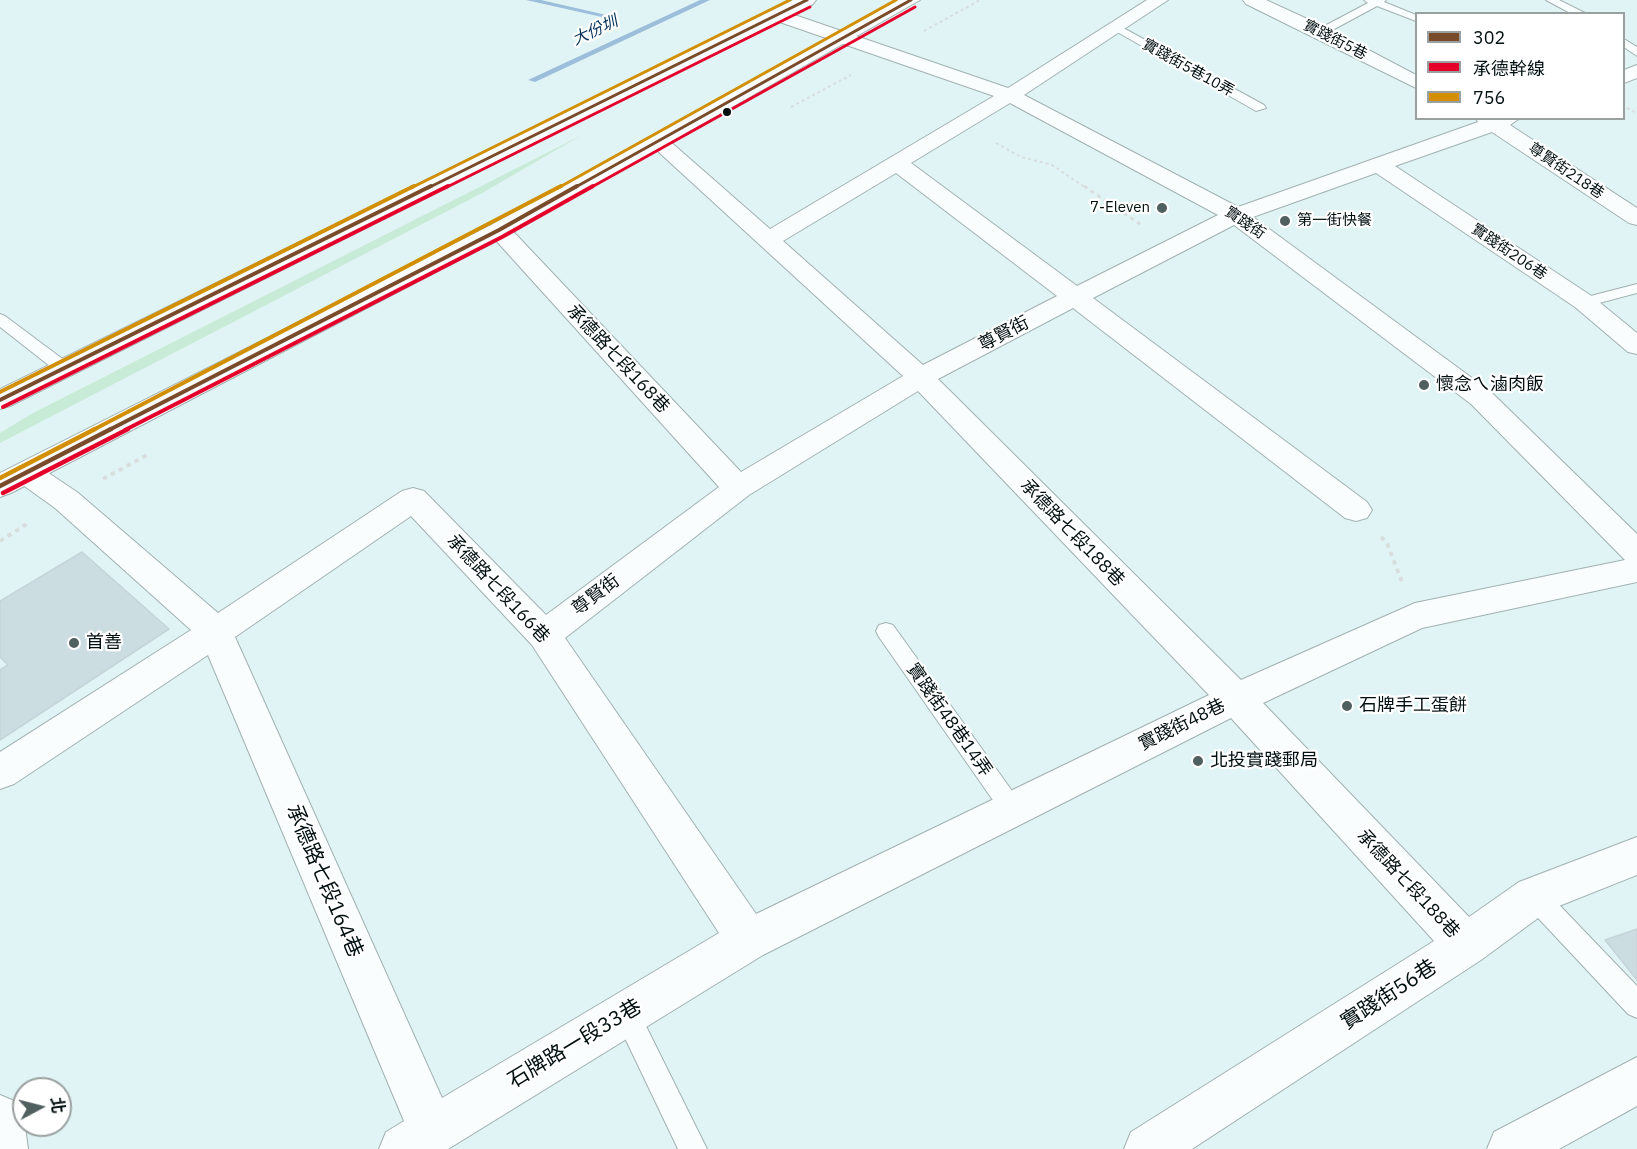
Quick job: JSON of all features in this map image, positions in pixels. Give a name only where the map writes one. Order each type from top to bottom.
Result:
[{"type":"street","points":[[0,400],[66,370],[807,0]]},
{"type":"street","points":[[13,479],[499,230],[911,0]]},
{"type":"street","points":[[768,240],[1011,95],[1159,0]]},
{"type":"street","name":"實踐街5巷","points":[[1252,0],[1321,32],[1415,81]]},
{"type":"street","name":"實踐街","points":[[777,15],[847,37],[1011,95],[1236,215],[1481,398],[1637,553]]},
{"type":"street","name":"尊賢街","points":[[544,634],[738,488],[921,378],[1236,215],[1497,120]]},
{"type":"street","name":"尊賢街218巷","points":[[1497,120],[1637,218]]},
{"type":"street","name":"承德路七段188巷","points":[[658,141],[921,378],[1236,699],[1466,945]]},
{"type":"street","points":[[897,163],[1356,510]]},
{"type":"street","name":"實踐街206巷","points":[[1377,164],[1584,302],[1637,346]]},
{"type":"street","name":"承德路七段168巷","points":[[499,230],[738,488]]},
{"type":"street","points":[[0,772],[216,632],[66,500],[13,479]]},
{"type":"street","name":"承德路七段166巷","points":[[216,632],[413,499],[544,634],[748,940]]},
{"type":"street","name":"實踐街48巷","points":[[748,940],[1236,699],[1415,615],[1637,570]]},
{"type":"street","name":"承德路七段164巷","points":[[216,632],[417,1140]]},
{"type":"street","name":"實踐街56巷","points":[[1149,1149],[1466,945],[1534,896],[1637,856]]},
{"type":"street","name":"石牌路一段33巷","points":[[417,1140],[748,940]]},
{"type":"street","points":[[1510,1149],[1637,1080]]},
{"type":"street","points":[[0,1119],[4,1149]]},
{"type":"lane","points":[[1551,0],[1578,12]]},
{"type":"lane","points":[[1321,32],[1375,1],[1415,18]]},
{"type":"lane","name":"實踐街5巷10弄","points":[[1116,27],[1260,108]]},
{"type":"lane","points":[[1625,44],[1637,53]]},
{"type":"lane","points":[[1584,302],[1637,288]]},
{"type":"lane","points":[[0,319],[66,370]]},
{"type":"lane","name":"實踐街48巷14弄","points":[[886,631],[1012,809]]},
{"type":"lane","points":[[1534,896],[1637,1005]]},
{"type":"lane","points":[[626,1013],[693,1149]]},
{"type":"path","points":[[923,32],[980,0]]},
{"type":"path","points":[[962,124],[1021,157],[1052,165],[1141,223],[1161,253]]},
{"type":"path","points":[[1356,510],[1387,543],[1415,615]]},
{"type":"green space","points":[[582,135],[484,192],[0,443],[0,433],[33,413]]},
{"type":"building","name":"首善","points":[[82,552],[169,629],[0,740],[0,670],[8,665],[0,657],[0,601]]},
{"type":"building","points":[[1637,929],[1637,980],[1605,940]]},
{"type":"waterway","points":[[530,0],[611,17]]},
{"type":"waterway","name":"大份圳","points":[[532,80],[706,0]]},
{"type":"transit line","name":"756","points":[[0,392],[790,0]]},
{"type":"transit line","name":"302","points":[[0,400],[807,0]]},
{"type":"transit line","name":"756","points":[[0,478],[495,223],[896,0]]},
{"type":"transit line","name":"302","points":[[0,486],[499,230],[911,0]]},
{"type":"transit line","name":"承德幹線","points":[[3,407],[810,7]]},
{"type":"transit line","name":"承德幹線","points":[[3,493],[502,237],[915,7]]},
{"type":"place","name":"7-Eleven","points":[[1162,208]]},
{"type":"place","name":"第一街快餐","points":[[1285,221]]},
{"type":"place","name":"懷念ㄟ滷肉飯","points":[[1424,385]]},
{"type":"place","name":"首善","points":[[74,643]]},
{"type":"place","name":"石牌手工蛋餅","points":[[1347,706]]},
{"type":"place","name":"北投實踐郵局","points":[[1198,761]]}]
